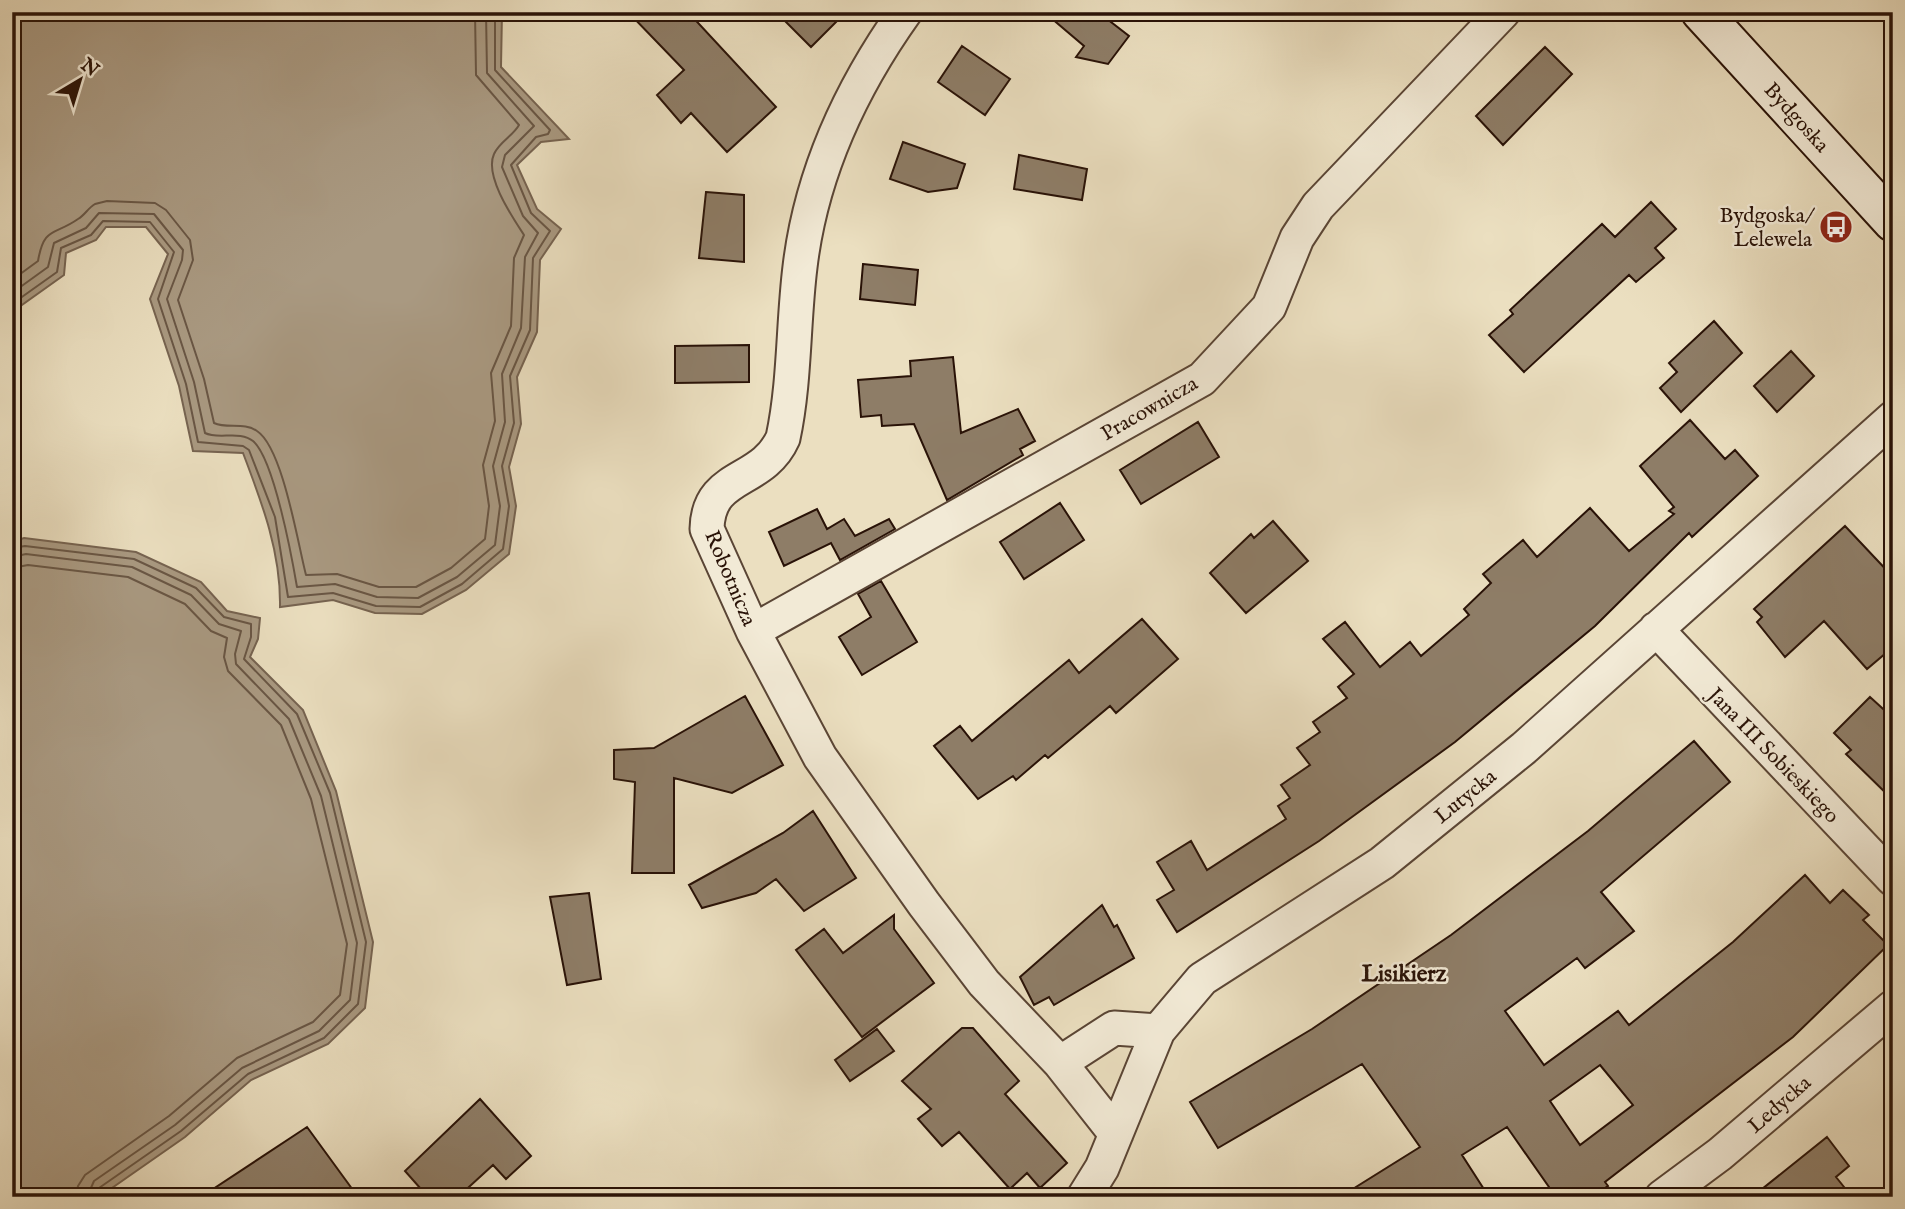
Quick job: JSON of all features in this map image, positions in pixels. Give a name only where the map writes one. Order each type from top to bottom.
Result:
[{"type":"street","name":"Robotnicza","points":[[905,12],[880,48],[835,134],[807,221],[783,438],[762,468],[727,485],[718,494],[707,516],[707,529],[753,631],[820,757],[924,904],[984,983],[1060,1063],[1116,1134]]},
{"type":"street","name":"Pracownicza","points":[[753,631],[1202,379],[1269,307],[1297,238],[1318,206],[1503,12]]},
{"type":"street","name":"Bydgoska","points":[[1701,12],[1893,222]]},
{"type":"street","name":"Lutycka","points":[[1084,1197],[1102,1168],[1158,1031],[1202,979],[1382,863],[1524,748],[1893,418]]},
{"type":"street","name":"Jana III Sobieskiego","points":[[1656,629],[1893,879]]},
{"type":"street","name":"Ledycka","points":[[1662,1197],[1720,1154],[1893,1007]]},
{"type":"street","points":[[1060,1063],[1114,1028],[1158,1031]]},
{"type":"water","points":[[12,12],[502,12],[501,67],[569,139],[541,142],[517,165],[537,209],[561,229],[540,260],[537,332],[517,377],[521,424],[509,467],[516,506],[509,554],[466,590],[422,614],[375,613],[333,600],[280,607],[274,547],[243,453],[193,451],[179,386],[150,299],[168,254],[146,227],[106,227],[96,240],[66,253],[64,275],[12,312]]},
{"type":"water","points":[[24,538],[136,552],[201,582],[227,611],[260,618],[258,639],[250,657],[303,710],[336,791],[373,942],[365,1008],[328,1044],[251,1080],[185,1137],[99,1197],[12,1197],[12,542]]},
{"type":"building","points":[[628,12],[688,12],[776,107],[727,152],[691,113],[681,123],[657,95],[684,70]]},
{"type":"building","points":[[776,12],[846,12],[811,47]]},
{"type":"building","points":[[1044,12],[1098,12],[1129,36],[1108,64],[1076,57],[1084,46]]},
{"type":"building","points":[[962,46],[1010,79],[985,115],[938,82]]},
{"type":"building","points":[[1545,47],[1572,74],[1503,145],[1476,116]]},
{"type":"building","points":[[903,142],[965,164],[957,188],[928,192],[890,179]]},
{"type":"building","points":[[1019,155],[1087,169],[1082,200],[1014,189]]},
{"type":"building","points":[[706,192],[744,195],[744,262],[699,258]]},
{"type":"building","points":[[1651,202],[1676,229],[1655,248],[1664,258],[1636,282],[1629,275],[1524,372],[1489,335],[1513,314],[1510,310],[1602,224],[1615,237]]},
{"type":"building","points":[[863,264],[918,270],[915,305],[860,299]]},
{"type":"building","points":[[1714,321],[1742,353],[1681,412],[1660,388],[1677,372],[1669,363]]},
{"type":"building","points":[[749,345],[749,382],[675,383],[675,346]]},
{"type":"building","points":[[1791,351],[1814,376],[1777,412],[1754,386]]},
{"type":"building","points":[[953,357],[961,433],[1018,409],[1035,441],[1020,449],[1023,455],[947,500],[914,424],[882,426],[881,415],[861,417],[858,380],[911,376],[910,361]]},
{"type":"building","points":[[1690,420],[1725,459],[1735,450],[1758,476],[1692,537],[1689,533],[1595,626],[1455,742],[1319,841],[1177,932],[1157,900],[1174,890],[1157,862],[1191,841],[1207,870],[1286,819],[1278,806],[1290,798],[1281,785],[1310,765],[1297,748],[1320,732],[1313,722],[1347,698],[1338,687],[1354,674],[1323,639],[1345,622],[1380,667],[1410,642],[1421,656],[1469,615],[1464,609],[1491,583],[1483,574],[1523,540],[1537,557],[1590,508],[1629,551],[1674,514],[1669,511],[1674,507],[1640,466]]},
{"type":"building","points":[[1198,422],[1219,457],[1141,504],[1120,470]]},
{"type":"building","points":[[1060,503],[1084,540],[1024,579],[1000,542]]},
{"type":"building","points":[[817,509],[827,529],[844,519],[855,536],[889,519],[895,529],[840,560],[831,543],[784,566],[769,532]]},
{"type":"building","points":[[1273,521],[1308,561],[1246,613],[1210,573],[1251,534],[1254,538]]},
{"type":"building","points":[[1845,526],[1893,577],[1893,647],[1867,669],[1824,621],[1785,657],[1757,622],[1762,617],[1754,609]]},
{"type":"building","points":[[881,581],[917,642],[862,675],[839,637],[871,617],[858,594]]},
{"type":"building","points":[[1142,619],[1178,659],[1116,713],[1110,706],[1048,758],[1045,755],[1016,780],[1013,776],[978,799],[934,746],[960,726],[972,741],[1069,660],[1079,673]]},
{"type":"building","points":[[745,696],[783,765],[732,793],[674,778],[674,873],[632,873],[635,782],[614,779],[614,750],[654,748]]},
{"type":"building","points":[[1870,697],[1893,718],[1893,800],[1846,754],[1851,750],[1834,733]]},
{"type":"building","points":[[1694,741],[1730,782],[1601,892],[1634,931],[1585,968],[1577,958],[1505,1011],[1544,1065],[1618,1011],[1629,1025],[1733,942],[1805,875],[1830,903],[1843,890],[1869,915],[1863,920],[1888,945],[1793,1037],[1605,1182],[1608,1186],[1591,1197],[1556,1197],[1507,1127],[1462,1155],[1489,1197],[1340,1197],[1420,1147],[1362,1064],[1218,1148],[1190,1102],[1312,1029],[1451,935],[1588,831]],"holes":[[[1600,1065],[1633,1105],[1580,1145],[1550,1101]]]},
{"type":"building","points":[[813,811],[856,878],[804,911],[776,879],[756,893],[702,908],[689,885],[783,833]]},
{"type":"building","points":[[589,893],[601,979],[567,985],[550,897]]},
{"type":"building","points":[[1102,905],[1114,927],[1117,925],[1134,958],[1054,1005],[1049,997],[1034,1005],[1020,977]]},
{"type":"building","points":[[894,915],[894,929],[934,983],[862,1037],[796,950],[824,929],[843,953]]},
{"type":"building","points":[[962,1028],[973,1028],[1019,1081],[1005,1094],[1067,1163],[1040,1188],[1027,1173],[1010,1189],[959,1132],[942,1146],[918,1119],[931,1109],[902,1081]]},
{"type":"building","points":[[877,1029],[894,1051],[850,1081],[835,1060]]},
{"type":"building","points":[[480,1099],[531,1156],[506,1179],[493,1165],[458,1197],[428,1197],[405,1171]]},
{"type":"building","points":[[307,1127],[358,1197],[201,1197]]},
{"type":"building","points":[[1827,1137],[1849,1166],[1836,1177],[1852,1197],[1752,1197]]},
{"type":"place","name":"Bydgoska/ Lelewela","points":[[1836,227]]},
{"type":"district","name":"Lisikierz","points":[[1404,973]]}]
